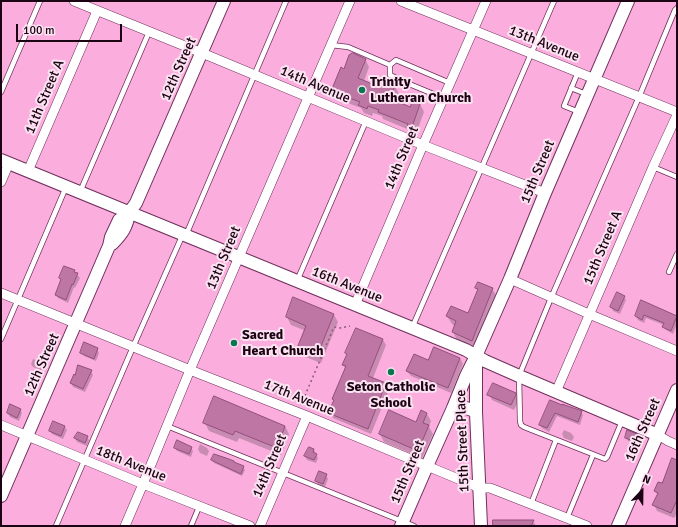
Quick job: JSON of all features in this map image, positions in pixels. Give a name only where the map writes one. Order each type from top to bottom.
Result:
[{"type":"street","name":"14th Avenue","points":[[74,1],[423,145],[545,193]]},
{"type":"street","name":"12th Street","points":[[1,496],[76,324],[109,246],[111,237],[119,220],[129,213],[136,203],[224,1]]},
{"type":"street","name":"13th Street","points":[[125,526],[190,370],[350,1]]},
{"type":"street","name":"13th Avenue","points":[[401,1],[417,4],[473,30],[677,112]]},
{"type":"street","name":"14th Street","points":[[355,305],[486,1]]},
{"type":"street","name":"15th Street","points":[[406,525],[427,466],[510,280],[545,193],[628,1]]},
{"type":"street","name":"11th Street A","points":[[28,171],[97,11]]},
{"type":"street","name":"15th Street A","points":[[556,392],[677,115]]},
{"type":"street","name":"16th Avenue","points":[[5,162],[466,350],[485,362],[658,435],[677,445]]},
{"type":"street","points":[[1,182],[5,162]]},
{"type":"street","points":[[510,280],[677,351]]},
{"type":"street","name":"17th Avenue","points":[[1,293],[307,416],[480,488],[490,488],[587,526]]},
{"type":"street","name":"15th Street Place","points":[[476,356],[476,412],[481,526]]},
{"type":"street","name":"16th Street","points":[[618,526],[677,390]]},
{"type":"street","points":[[453,408],[470,408],[476,412]]},
{"type":"street","name":"14th Street","points":[[260,526],[307,416]]},
{"type":"street","name":"18th Avenue","points":[[1,425],[199,507],[250,526]]},
{"type":"lane","points":[[1,92],[40,1]]},
{"type":"lane","points":[[56,526],[133,347],[185,235],[286,1]]},
{"type":"lane","points":[[412,328],[554,1]]},
{"type":"lane","points":[[623,420],[608,457],[605,459],[556,440],[521,425],[518,376],[677,8]]},
{"type":"lane","points":[[80,193],[149,32]]},
{"type":"lane","points":[[331,45],[348,47],[390,65]]},
{"type":"lane","points":[[390,65],[396,60],[450,83]]},
{"type":"lane","points":[[390,65],[390,75],[443,98]]},
{"type":"lane","points":[[578,72],[564,106],[580,113]]},
{"type":"lane","points":[[571,88],[588,95]]},
{"type":"lane","points":[[297,281],[366,121]]},
{"type":"lane","points":[[653,167],[677,177]]},
{"type":"lane","points":[[1,339],[66,187]]},
{"type":"lane","points":[[669,272],[677,254]]},
{"type":"lane","points":[[167,426],[406,525]]},
{"type":"lane","points":[[531,504],[556,440]]},
{"type":"lane","points":[[567,518],[593,455]]},
{"type":"lane","points":[[191,526],[199,507]]},
{"type":"path","points":[[301,405],[334,327],[340,328],[350,326]]},
{"type":"building","name":"Trinity Lutheran Church","points":[[353,53],[366,59],[358,78],[377,86],[379,79],[385,82],[389,80],[393,81],[395,85],[392,99],[410,107],[413,100],[420,104],[412,127],[378,112],[379,110],[368,106],[367,109],[358,105],[360,102],[331,91],[341,67],[344,69],[349,55]]},
{"type":"building","points":[[64,266],[75,270],[74,272],[78,273],[66,300],[55,295],[61,279],[59,278]]},
{"type":"building","points":[[478,282],[493,288],[472,341],[452,332],[456,321],[446,316],[451,306],[468,313],[478,289],[475,288]]},
{"type":"building","points":[[617,292],[625,296],[618,311],[610,307]]},
{"type":"building","points":[[293,297],[334,314],[317,356],[297,348],[306,326],[286,317]]},
{"type":"building","points":[[641,300],[677,316],[671,331],[662,327],[664,323],[644,315],[642,320],[635,316]]},
{"type":"building","points":[[356,328],[383,339],[368,376],[386,383],[368,429],[328,413],[334,400],[332,399],[346,366],[342,365],[347,354],[345,353]]},
{"type":"building","points":[[84,342],[98,348],[94,359],[80,353]]},
{"type":"building","points":[[434,347],[460,358],[448,388],[406,371],[414,354],[428,360]]},
{"type":"building","points":[[78,365],[92,370],[83,389],[70,383],[74,374],[75,375]]},
{"type":"building","points":[[493,383],[516,393],[511,405],[487,395]]},
{"type":"building","points":[[214,396],[285,426],[277,448],[235,431],[233,435],[203,423]]},
{"type":"building","points":[[550,400],[582,411],[578,422],[555,413],[547,428],[539,425]]},
{"type":"building","points":[[10,404],[21,409],[17,418],[7,413]]},
{"type":"building","points":[[389,410],[416,422],[421,410],[427,413],[423,423],[429,425],[418,451],[379,434]]},
{"type":"building","points":[[53,421],[65,426],[61,436],[49,431]]},
{"type":"building","points":[[627,430],[642,436],[640,443],[625,438]]},
{"type":"building","points":[[78,432],[88,436],[85,443],[74,438]]},
{"type":"building","points":[[177,440],[192,447],[189,454],[174,448]]},
{"type":"building","points":[[309,447],[314,449],[313,452],[317,454],[314,460],[304,456]]},
{"type":"building","points":[[214,454],[244,466],[241,474],[211,460]]},
{"type":"building","points":[[672,458],[677,460],[677,500],[671,513],[652,505],[658,493],[654,491],[658,482],[662,483]]},
{"type":"building","points":[[319,471],[327,474],[323,484],[315,481]]},
{"type":"building","points":[[493,520],[534,520],[531,526],[493,526]]},
{"type":"place","name":"Trinity Lutheran Church","points":[[362,90]]},
{"type":"place","name":"Sacred Heart Church","points":[[234,343]]},
{"type":"place","name":"Seton Catholic School","points":[[391,372]]}]
